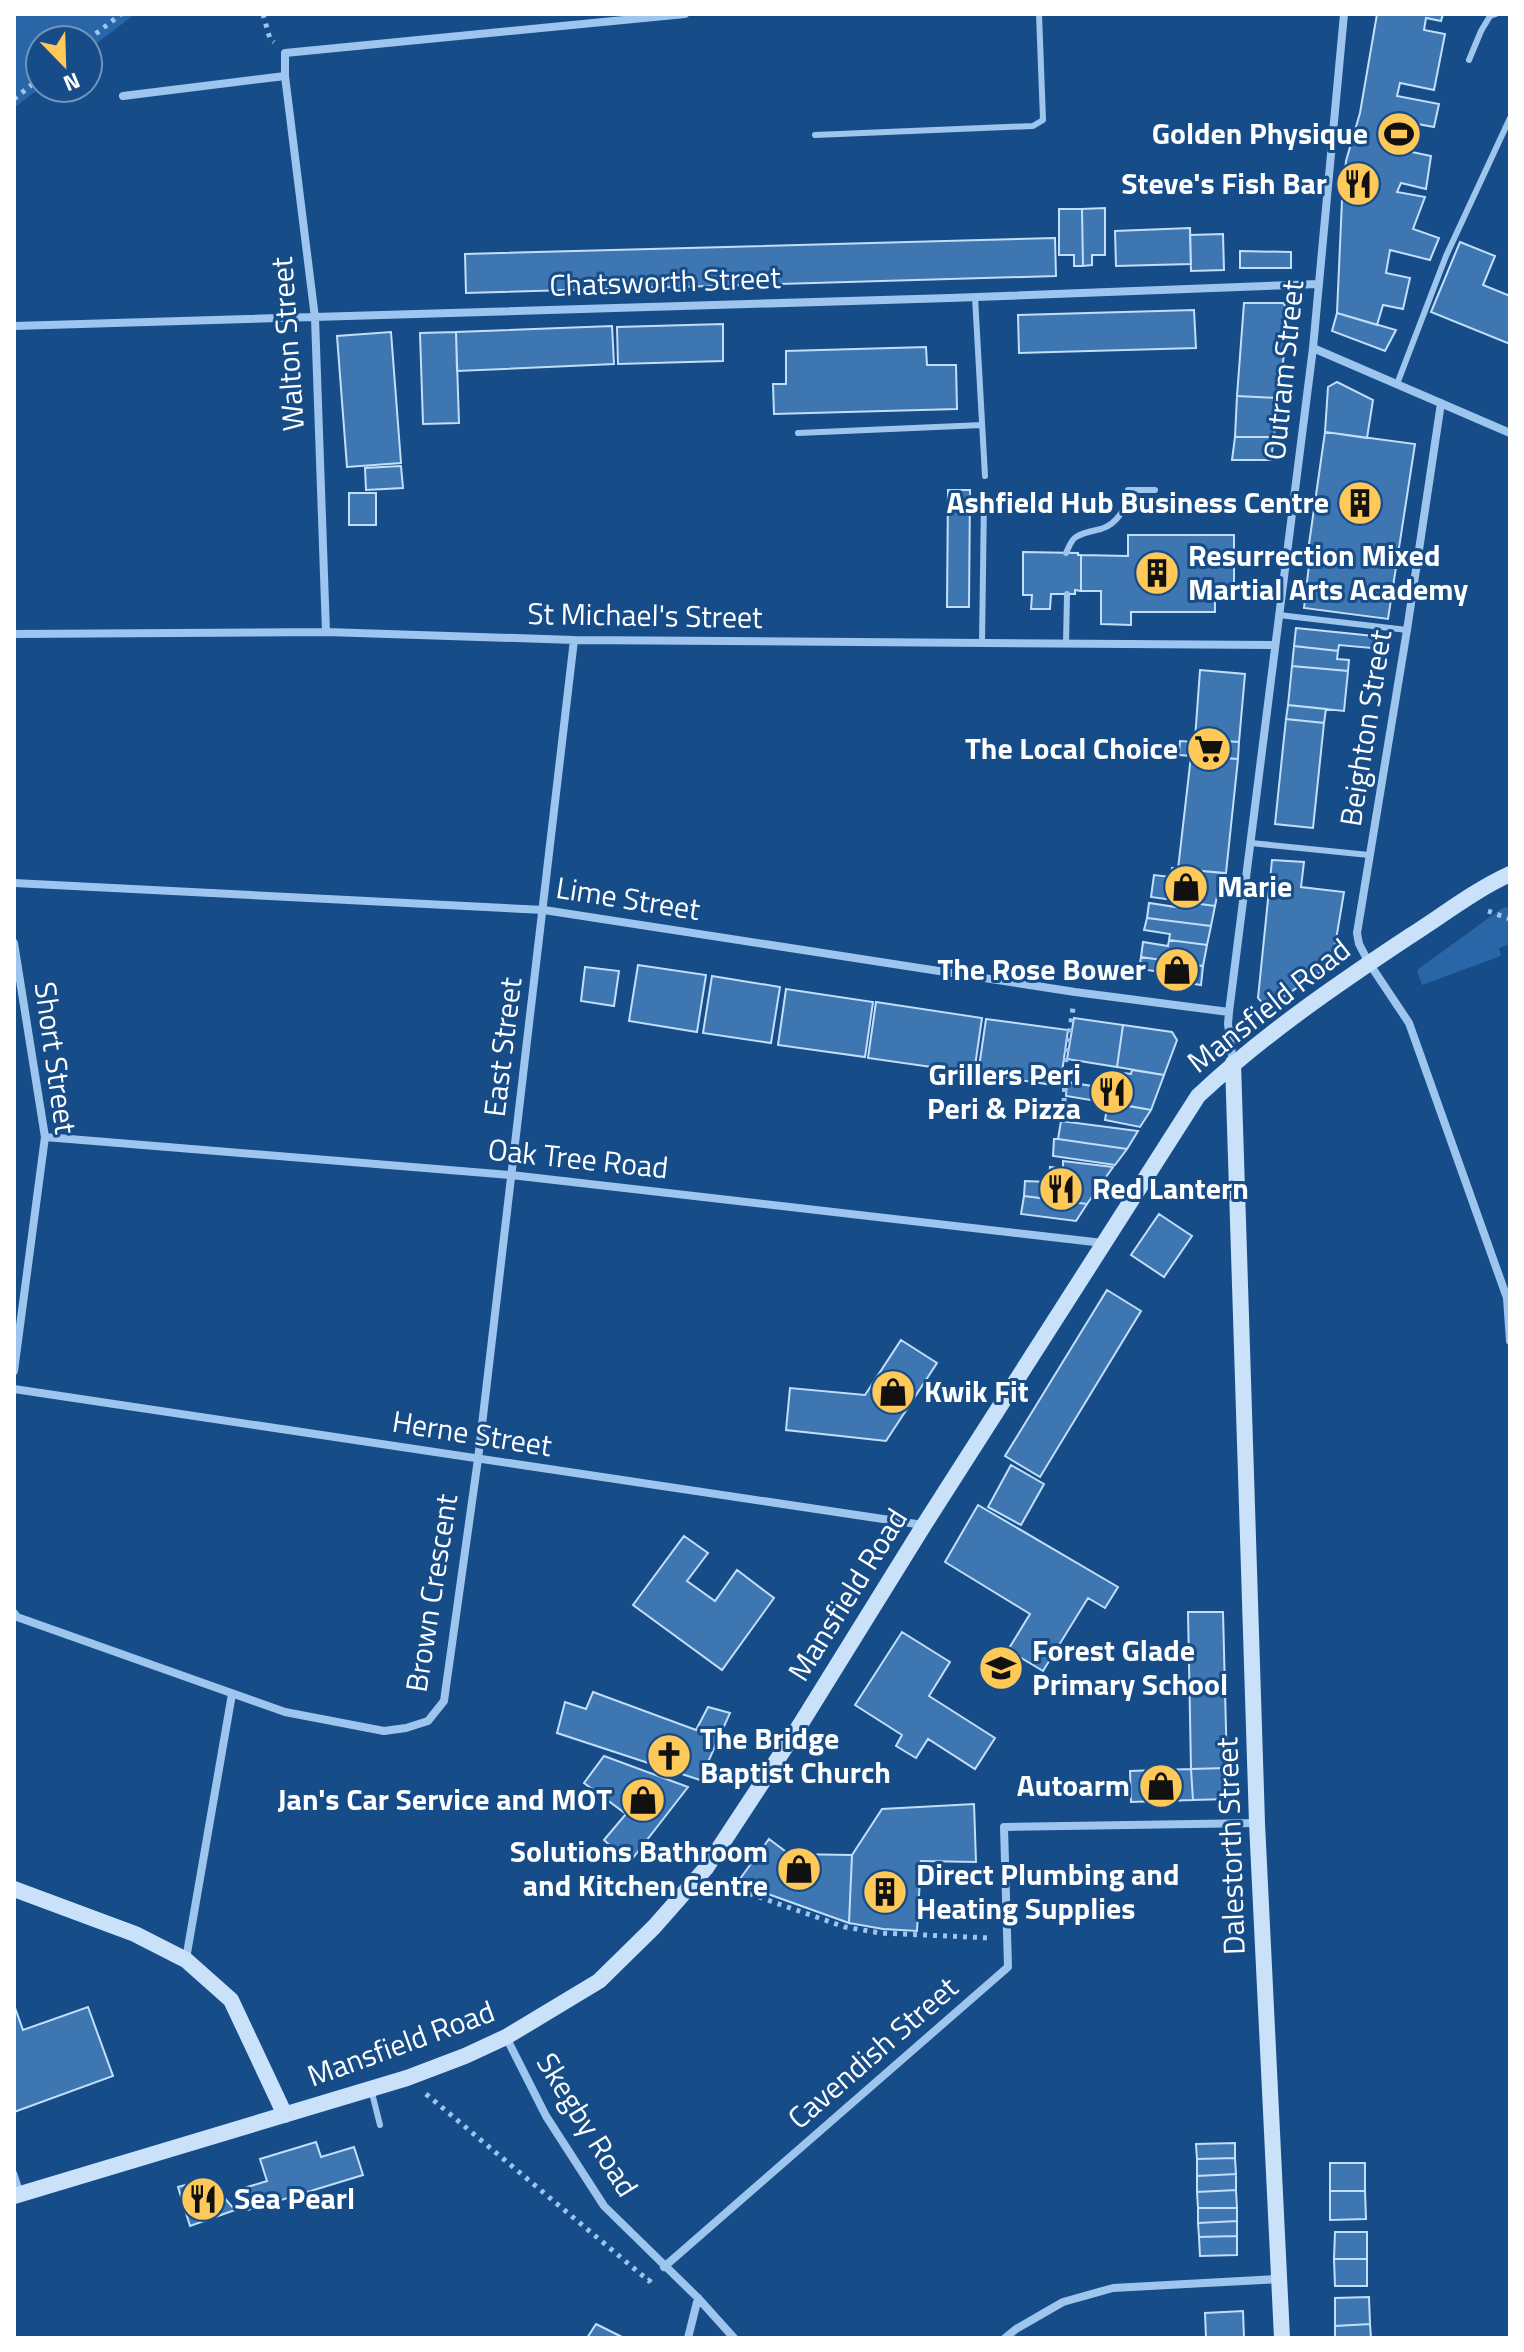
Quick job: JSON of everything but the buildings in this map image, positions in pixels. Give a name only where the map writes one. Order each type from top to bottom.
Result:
[{"type":"main road","name":"Mansfield Road","points":[[18,2195],[407,2078],[506,2037],[599,1981],[654,1927],[706,1868],[800,1725],[1198,1096],[1233,1063],[1287,1021],[1369,963],[1510,874]]},
{"type":"main road","name":"Dalestorth Street","points":[[1233,1063],[1257,1823],[1282,2338]]},
{"type":"main road","points":[[14,1889],[135,1934],[186,1960],[231,2000],[285,2115]]},
{"type":"street","points":[[285,53],[685,14]]},
{"type":"street","name":"Outram Street","points":[[1233,1063],[1229,1012],[1313,348],[1344,14]]},
{"type":"street","name":"Walton Street","points":[[285,53],[285,76],[315,318],[326,632]]},
{"type":"street","points":[[123,96],[285,76]]},
{"type":"street","name":"Chatsworth Street","points":[[14,326],[1318,284]]},
{"type":"street","points":[[1313,348],[1510,433]]},
{"type":"street","name":"Beighton Street","points":[[1441,403],[1357,933],[1369,963],[1409,1023],[1507,1298],[1510,1341]]},
{"type":"street","name":"St Michael's Street","points":[[14,634],[326,632],[574,640],[1275,645]]},
{"type":"street","name":"East Street","points":[[478,1459],[574,640]]},
{"type":"street","name":"Lime Street","points":[[14,883],[544,910],[1075,992],[1229,1012]]},
{"type":"street","name":"Short Street","points":[[14,943],[45,1137],[14,1371]]},
{"type":"street","name":"Oak Tree Road","points":[[45,1137],[511,1175],[1104,1243]]},
{"type":"street","name":"Herne Street","points":[[14,1389],[924,1525]]},
{"type":"street","name":"Brown Crescent","points":[[14,1613],[17,1617],[285,1712],[384,1731],[428,1721],[444,1701],[478,1459]]},
{"type":"street","points":[[186,1960],[232,1694]]},
{"type":"street","name":"Cavendish Street","points":[[664,2267],[1008,1967],[1004,1827],[1257,1823]]},
{"type":"street","name":"Skegby Road","points":[[506,2037],[546,2116],[604,2206],[698,2298],[734,2338]]},
{"type":"street","points":[[1005,2338],[1063,2302],[1113,2288],[1279,2279]]},
{"type":"street","points":[[688,2338],[698,2298]]},
{"type":"lane","points":[[815,135],[1033,126],[1043,120],[1039,14]]},
{"type":"lane","points":[[1469,60],[1481,31],[1490,16],[1496,14]]},
{"type":"lane","points":[[1397,384],[1446,256],[1510,118]]},
{"type":"lane","points":[[975,297],[985,476]]},
{"type":"lane","points":[[798,433],[982,425]]},
{"type":"lane","points":[[1066,553],[1074,538],[1104,529],[1119,516],[1128,502],[1128,490],[1155,490]]},
{"type":"lane","points":[[982,643],[984,500]]},
{"type":"lane","points":[[1066,644],[1067,594]]},
{"type":"lane","points":[[1279,615],[1407,630]]},
{"type":"lane","points":[[1251,843],[1369,855]]},
{"type":"lane","points":[[371,2089],[380,2125]]},
{"type":"lane","points":[[14,2173],[18,2195]]},
{"type":"path","points":[[104,27],[121,14]]},
{"type":"path","points":[[263,14],[270,39],[285,53]]},
{"type":"path","points":[[1064,1102],[1066,1055],[1075,992]]},
{"type":"path","points":[[706,1868],[733,1888],[845,1927],[880,1933],[1007,1939]]},
{"type":"path","points":[[407,2078],[649,2281],[664,2267]]},
{"type":"shaded area","points":[[14,14],[135,14],[104,38],[104,24],[24,24],[24,100],[14,108]]},
{"type":"shaded area","points":[[1510,906],[1510,944],[1499,948],[1501,956],[1422,985],[1417,970],[1501,909]]},
{"type":"place","name":"Golden Physique","points":[[1399,134]]},
{"type":"place","name":"Steve's Fish Bar","points":[[1358,184]]},
{"type":"place","name":"Ashfield Hub Business Centre","points":[[1360,503]]},
{"type":"place","name":"Resurrection Mixed Martial Arts Academy","points":[[1157,573]]},
{"type":"place","name":"The Local Choice","points":[[1209,749]]},
{"type":"place","name":"Marie","points":[[1186,887]]},
{"type":"place","name":"The Rose Bower","points":[[1177,970]]},
{"type":"place","name":"Grillers Peri Peri & Pizza","points":[[1112,1092]]},
{"type":"place","name":"Red Lantern","points":[[1061,1189]]},
{"type":"place","name":"Kwik Fit","points":[[893,1392]]},
{"type":"place","name":"Forest Glade Primary School","points":[[1001,1668]]},
{"type":"place","name":"The Bridge Baptist Church","points":[[669,1756]]},
{"type":"place","name":"Autoarm","points":[[1161,1786]]},
{"type":"place","name":"Jan's Car Service and MOT","points":[[643,1800]]},
{"type":"place","name":"Solutions Bathroom and Kitchen Centre","points":[[799,1869]]},
{"type":"place","name":"Direct Plumbing and Heating Supplies","points":[[885,1892]]},
{"type":"place","name":"Sea Pearl","points":[[203,2199]]}]
